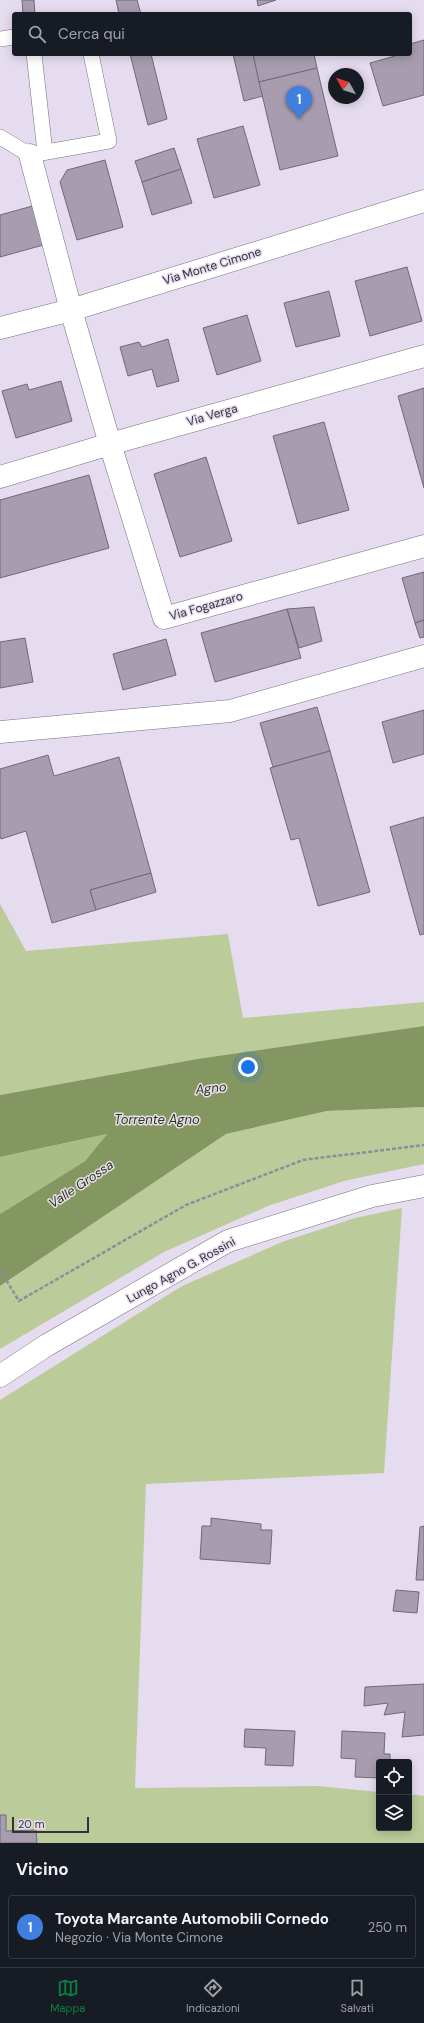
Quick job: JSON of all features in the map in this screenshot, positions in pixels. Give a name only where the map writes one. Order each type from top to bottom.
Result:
[{"type":"street","points":[[38,154],[71,310],[110,444]]},
{"type":"street","name":"Via Monte Cimone","points":[[0,328],[71,310],[424,201]]},
{"type":"street","name":"Via Verga","points":[[0,477],[110,444],[424,356]]},
{"type":"street","name":"Via Fogazzaro","points":[[110,444],[164,618],[424,546]]},
{"type":"street","points":[[0,732],[230,711],[424,656]]},
{"type":"street","name":"Lungo Agno G. Rossini","points":[[0,1376],[47,1346],[228,1241],[372,1196],[424,1186]]},
{"type":"lane","points":[[0,39],[12,37]]},
{"type":"lane","points":[[34,56],[38,154]]},
{"type":"lane","points":[[0,137],[38,154],[109,140],[91,56]]},
{"type":"path","points":[[0,1270],[19,1301],[186,1205],[303,1160],[424,1145]]},
{"type":"shaded area","points":[[0,904],[26,951],[228,934],[243,1018],[424,1002],[424,1026],[197,1059],[0,1095]]},
{"type":"shaded area","points":[[424,1107],[424,1164],[344,1181],[268,1206],[164,1252],[0,1349],[0,1286],[226,1134],[327,1111]]},
{"type":"shaded area","points":[[107,1134],[85,1161],[0,1214],[0,1157]]},
{"type":"shaded area","points":[[402,1208],[384,1473],[146,1484],[135,1788],[317,1786],[376,1792],[376,1831],[412,1831],[412,1794],[424,1796],[424,1843],[0,1843],[0,1400],[182,1286],[282,1242],[355,1218]]},
{"type":"water","name":"Torrente Agno","points":[[424,1026],[424,1107],[327,1111],[226,1134],[0,1286],[0,1214],[85,1161],[107,1134],[0,1157],[0,1095],[197,1059]]},
{"type":"building","points":[[22,0],[34,0],[35,12],[23,12]]},
{"type":"building","points":[[116,0],[137,0],[140,12],[119,12]]},
{"type":"building","points":[[257,0],[276,0],[258,6]]},
{"type":"building","points":[[424,40],[424,95],[383,106],[370,63],[395,56],[412,56],[412,43]]},
{"type":"building","points":[[131,56],[151,56],[167,119],[148,125]]},
{"type":"building","points":[[233,56],[253,56],[263,96],[244,101]]},
{"type":"building","points":[[253,56],[314,56],[317,68],[259,82]]},
{"type":"building","points":[[317,68],[338,156],[280,170],[259,82]]},
{"type":"building","points":[[243,126],[260,185],[214,198],[197,139]]},
{"type":"building","points":[[174,148],[181,169],[142,182],[135,161]]},
{"type":"building","points":[[105,160],[123,227],[77,240],[60,182],[67,170]]},
{"type":"building","points":[[181,169],[192,203],[152,215],[142,182]]},
{"type":"building","points":[[36,205],[47,244],[0,257],[0,215]]},
{"type":"building","points":[[407,267],[422,321],[370,336],[355,281]]},
{"type":"building","points":[[329,291],[340,336],[296,347],[284,303]]},
{"type":"building","points":[[247,315],[261,361],[217,375],[203,328]]},
{"type":"building","points":[[168,339],[179,381],[157,387],[152,369],[128,376],[120,347],[139,342],[142,347]]},
{"type":"building","points":[[61,381],[72,421],[16,438],[2,391],[27,384],[29,390]]},
{"type":"building","points":[[424,388],[424,488],[398,396]]},
{"type":"building","points":[[324,422],[349,510],[298,524],[273,436]]},
{"type":"building","points":[[206,457],[232,541],[180,557],[154,474]]},
{"type":"building","points":[[89,475],[109,548],[0,578],[0,500]]},
{"type":"building","points":[[424,572],[424,620],[415,623],[402,578]]},
{"type":"building","points":[[314,607],[322,641],[299,648],[287,609]]},
{"type":"building","points":[[287,609],[301,658],[215,682],[201,633]]},
{"type":"building","points":[[424,620],[424,637],[420,638],[415,623]]},
{"type":"building","points":[[25,638],[33,682],[0,688],[0,642]]},
{"type":"building","points":[[166,639],[176,675],[123,690],[113,654]]},
{"type":"building","points":[[317,707],[330,751],[273,767],[260,723]]},
{"type":"building","points":[[424,710],[424,754],[393,763],[382,722]]},
{"type":"building","points":[[330,751],[370,892],[318,906],[299,838],[291,840],[270,768]]},
{"type":"building","points":[[48,755],[54,776],[119,757],[151,873],[90,890],[96,910],[52,923],[26,831],[1,839],[0,835],[0,769]]},
{"type":"building","points":[[424,817],[424,934],[420,935],[390,827]]},
{"type":"building","points":[[151,873],[156,892],[96,910],[90,890]]},
{"type":"building","points":[[211,1518],[261,1524],[261,1530],[272,1530],[270,1564],[200,1559],[202,1526],[211,1526]]},
{"type":"building","points":[[424,1526],[424,1580],[416,1580],[420,1527]]},
{"type":"building","points":[[396,1590],[419,1592],[417,1613],[393,1611]]},
{"type":"building","points":[[424,1684],[424,1735],[402,1737],[405,1712],[384,1715],[388,1703],[364,1706],[365,1687]]},
{"type":"building","points":[[245,1729],[295,1731],[293,1766],[265,1765],[266,1748],[244,1747]]},
{"type":"building","points":[[342,1731],[385,1733],[384,1754],[390,1754],[390,1759],[376,1759],[376,1778],[355,1777],[356,1759],[341,1758]]},
{"type":"building","points":[[0,1815],[6,1815],[6,1831],[36,1830],[37,1843],[0,1843]]},
{"type":"place","name":"Toyota Marcante Automobili Cornedo","points":[[299,119]]},
{"type":"water label","name":"Agno","points":[[211,1088]]},
{"type":"water label","name":"Valle Grossa","points":[[81,1184]]}]
